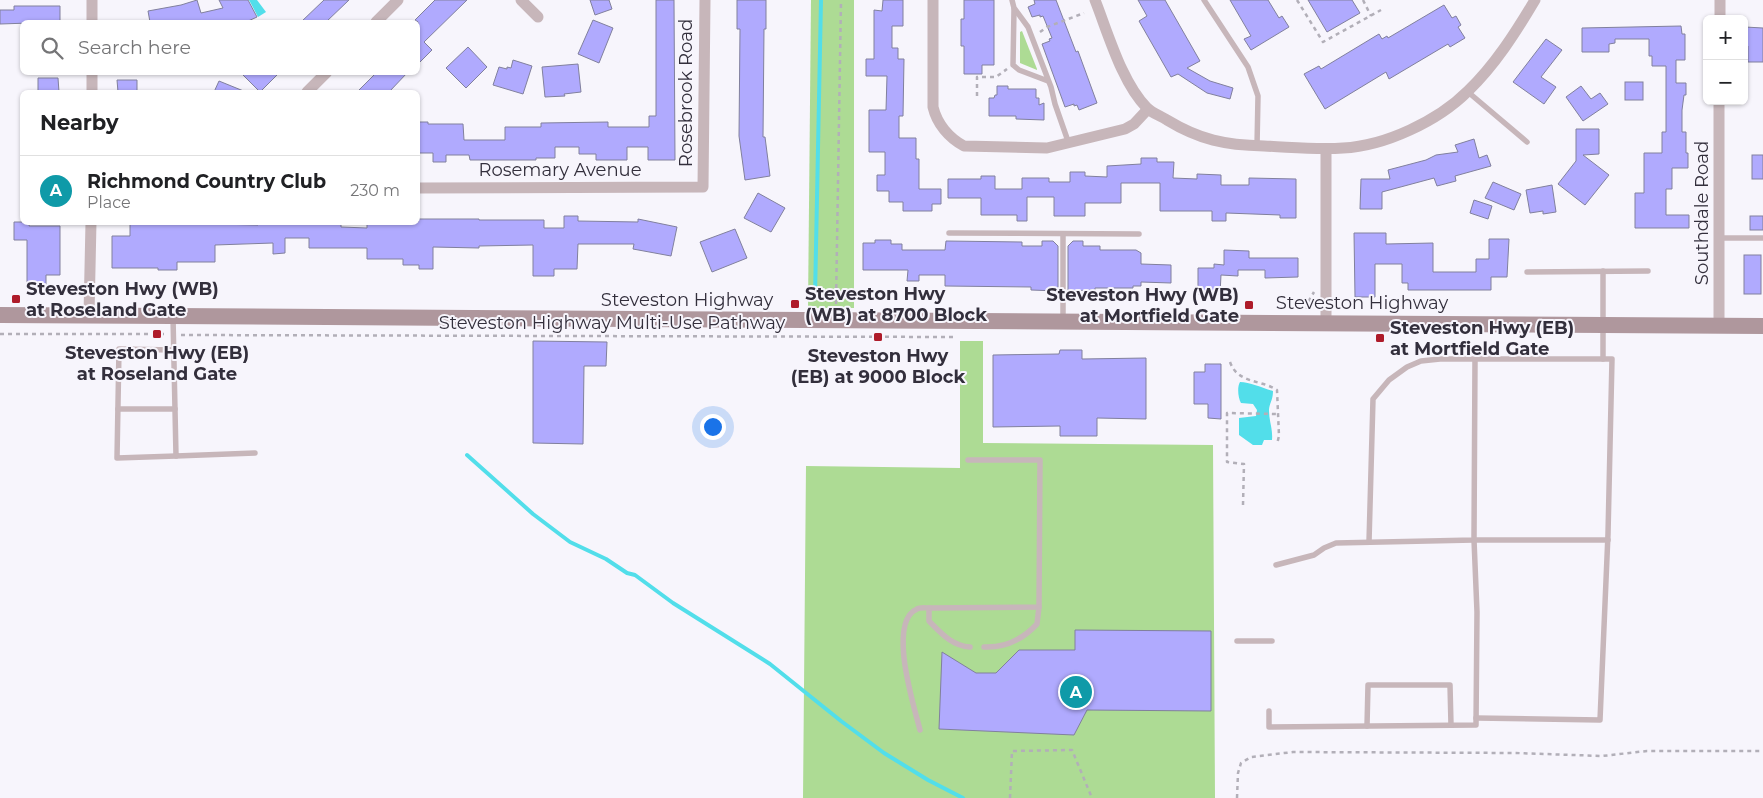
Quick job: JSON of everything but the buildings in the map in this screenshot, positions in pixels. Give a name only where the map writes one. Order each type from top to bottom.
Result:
[{"type":"main road","name":"Steveston Highway","points":[[0,315],[1763,326]]},
{"type":"street","points":[[92,0],[92,20]]},
{"type":"street","points":[[378,20],[398,0]]},
{"type":"street","points":[[521,0],[538,17]]},
{"type":"street","name":"Rosebrook Road","points":[[703,187],[705,0]]},
{"type":"street","points":[[933,0],[933,102],[936,118],[958,143],[969,148],[1047,148],[1125,129],[1134,124],[1148,109]]},
{"type":"street","points":[[1095,0],[1121,67],[1148,109],[1182,129],[1226,144],[1326,149],[1344,148],[1376,142],[1402,134],[1436,116],[1468,92],[1513,36],[1535,0]]},
{"type":"street","points":[[1720,0],[1720,15]]},
{"type":"street","points":[[92,75],[92,90]]},
{"type":"street","points":[[309,90],[324,75]]},
{"type":"street","name":"Southdale Road","points":[[1719,325],[1720,105]]},
{"type":"street","points":[[1326,149],[1326,323]]},
{"type":"street","name":"Rosemary Avenue","points":[[420,188],[703,187]]},
{"type":"street","points":[[89,316],[91,225]]},
{"type":"lane","points":[[1012,0],[1014,8],[1013,65],[1019,70],[1048,80]]},
{"type":"lane","points":[[1204,0],[1248,67],[1258,96],[1257,146]]},
{"type":"lane","points":[[1014,8],[1028,27],[1069,144]]},
{"type":"lane","points":[[1468,92],[1526,142]]},
{"type":"lane","points":[[949,233],[1139,234]]},
{"type":"lane","points":[[1063,234],[1063,321]]},
{"type":"lane","points":[[1719,238],[1763,238]]},
{"type":"lane","points":[[1603,271],[1603,358]]},
{"type":"lane","points":[[1526,272],[1648,271]]},
{"type":"lane","points":[[172,317],[176,456]]},
{"type":"lane","points":[[173,350],[119,349],[117,458],[255,453]]},
{"type":"lane","points":[[1369,542],[1373,399],[1389,380],[1407,367],[1421,361],[1440,359],[1612,358],[1608,540],[1600,720],[1476,718]]},
{"type":"lane","points":[[1269,712],[1269,727],[1476,725],[1475,359]]},
{"type":"lane","points":[[118,410],[175,409]]},
{"type":"lane","points":[[968,460],[1040,460],[1038,624],[1021,638],[1005,644],[984,647]]},
{"type":"lane","points":[[1276,565],[1314,555],[1324,548],[1336,544],[1474,540],[1608,540]]},
{"type":"lane","points":[[920,730],[906,673],[903,647],[904,630],[908,616],[917,608],[1039,607]]},
{"type":"lane","points":[[929,608],[928,621],[950,641],[970,647]]},
{"type":"lane","points":[[1237,640],[1272,641]]},
{"type":"lane","points":[[1367,726],[1368,685],[1450,685],[1451,726]]},
{"type":"path","points":[[836,304],[841,0]]},
{"type":"path","points":[[1297,0],[1323,42],[1381,10]]},
{"type":"path","points":[[1363,0],[1372,16]]},
{"type":"path","points":[[1032,37],[1047,27],[1084,13]]},
{"type":"path","points":[[977,96],[977,77],[996,77],[1013,65]]},
{"type":"path","points":[[1307,304],[1310,297]]},
{"type":"path","name":"Steveston Highway Multi-Use Pathway","points":[[0,334],[959,337]]},
{"type":"path","points":[[1230,362],[1233,371],[1240,376],[1276,390],[1278,394],[1279,436],[1277,444]]},
{"type":"path","points":[[1243,506],[1244,464],[1227,462],[1227,413],[1277,414]]},
{"type":"path","points":[[1010,798],[1012,750],[1072,750],[1092,798]]},
{"type":"path","points":[[1237,798],[1238,773],[1241,763],[1251,757],[1293,752],[1602,756],[1647,751],[1763,751]]},
{"type":"green space","points":[[811,0],[854,0],[854,308],[808,308]]},
{"type":"green space","points":[[1022,31],[1037,70],[1020,63],[1020,32]]},
{"type":"green space","points":[[960,341],[983,341],[983,443],[1213,445],[1215,798],[803,798],[806,466],[960,468]]},
{"type":"water","points":[[249,0],[257,0],[266,12],[258,17]]},
{"type":"water","points":[[1240,382],[1273,391],[1269,411],[1272,440],[1264,440],[1262,445],[1253,445],[1239,435],[1239,418],[1256,416],[1257,410],[1253,404],[1241,403],[1238,392]]},
{"type":"waterway","points":[[815,297],[821,0]]},
{"type":"waterway","points":[[467,455],[533,514],[570,542],[606,559],[627,573],[635,575],[673,603],[770,664],[884,753],[928,780],[963,798]]},
{"type":"place","name":"Steveston Hwy (WB) at Roseland Gate","points":[[16,299]]},
{"type":"place","name":"Steveston Hwy (WB) at 8700 Block","points":[[795,304]]},
{"type":"place","name":"Steveston Hwy (WB) at Mortfield Gate","points":[[1249,305]]},
{"type":"place","name":"Steveston Hwy (EB) at Roseland Gate","points":[[157,334]]},
{"type":"place","name":"Steveston Hwy (EB) at 9000 Block","points":[[878,337]]},
{"type":"place","name":"Steveston Hwy (EB) at Mortfield Gate","points":[[1380,338]]},
{"type":"place","name":"Richmond Country Club","points":[[1076,692]]}]
